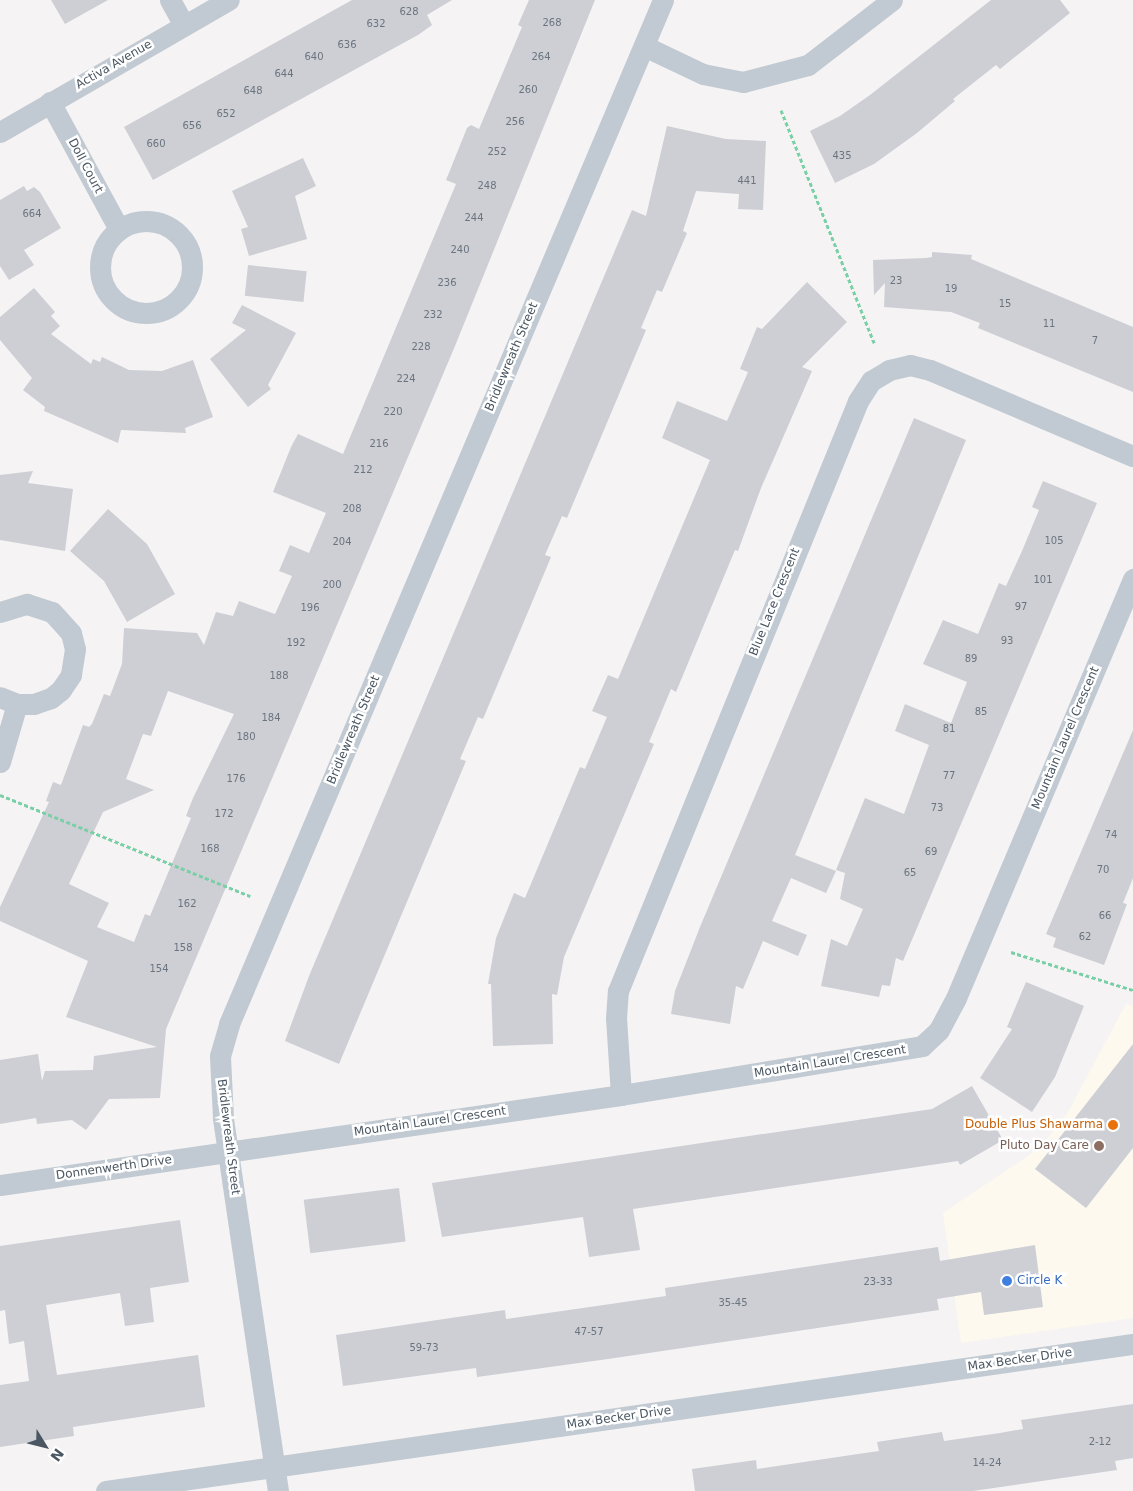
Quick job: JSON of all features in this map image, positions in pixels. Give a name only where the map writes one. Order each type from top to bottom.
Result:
[{"type":"street","points":[[170,0],[184,25]]},
{"type":"street","name":"Activa Avenue","points":[[0,132],[229,0]]},
{"type":"street","name":"Bridlewreath Street","points":[[278,1491],[228,1151],[219,1080],[220,1056],[229,1024],[663,0]]},
{"type":"street","points":[[644,46],[703,74],[743,82],[808,65],[892,0]]},
{"type":"street","name":"Doll Court","points":[[50,102],[119,229]]},
{"type":"street","points":[[140,221],[157,222],[172,228],[182,238],[190,252],[193,269],[181,298],[168,308],[155,313],[139,314],[120,306],[108,294],[100,277],[100,261],[108,241],[119,229],[140,221]]},
{"type":"street","name":"Blue Lace Crescent","points":[[621,1095],[616,1018],[618,991],[858,401],[871,381],[889,370],[910,365],[930,370],[1133,456]]},
{"type":"street","name":"Mountain Laurel Crescent","points":[[228,1151],[621,1095],[901,1052],[922,1046],[939,1030],[956,998],[1133,578]]},
{"type":"street","points":[[0,612],[26,604],[52,612],[71,632],[75,649],[71,675],[61,690],[34,704],[8,700],[0,762]]},
{"type":"street","name":"Donnenwerth Drive","points":[[0,1185],[228,1151]]},
{"type":"street","name":"Max Becker Drive","points":[[106,1491],[1133,1344]]},
{"type":"path","points":[[781,110],[874,343]]},
{"type":"path","points":[[0,796],[250,896]]},
{"type":"path","points":[[1011,952],[1133,990]]},
{"type":"shaded area","points":[[1126,1004],[1133,1006],[1133,1318],[961,1343],[943,1213],[1040,1148],[1068,1112]]},
{"type":"building","points":[[51,0],[108,0],[65,24]]},
{"type":"building","points":[[352,0],[452,0],[427,15],[432,25],[418,35],[153,180],[124,127]]},
{"type":"building","points":[[529,0],[595,0],[455,346],[166,1029],[160,1098],[109,1099],[86,1130],[72,1120],[37,1124],[36,1118],[0,1124],[0,1060],[38,1054],[42,1081],[45,1071],[93,1070],[94,1056],[157,1047],[66,1017],[88,961],[0,921],[0,907],[49,802],[46,801],[53,782],[61,785],[83,725],[89,727],[92,724],[104,694],[110,696],[122,664],[124,628],[197,633],[204,645],[216,612],[233,616],[239,601],[275,614],[292,576],[279,571],[290,545],[309,553],[326,513],[273,492],[291,447],[298,434],[343,454],[456,184],[446,180],[467,128],[471,125],[479,129],[522,27],[518,25]],"holes":[[[168,691],[234,714],[193,798],[186,816],[191,818],[150,916],[145,914],[134,942],[97,927],[109,903],[69,884],[103,812],[154,790],[126,779],[143,734],[151,736]]]},
{"type":"building","points":[[991,0],[1060,0],[1070,13],[1000,69],[996,65],[953,99],[955,101],[917,133],[874,164],[835,183],[810,131],[840,116],[870,95]]},
{"type":"building","points":[[667,126],[726,139],[766,141],[763,210],[738,209],[739,194],[696,191],[683,231],[687,233],[662,292],[657,290],[641,328],[646,330],[567,518],[562,516],[545,555],[551,557],[483,719],[478,717],[460,759],[466,761],[339,1064],[285,1041],[309,976],[632,210],[646,216]]},
{"type":"building","points":[[303,158],[316,186],[295,196],[307,239],[249,256],[241,229],[248,227],[232,191]]},
{"type":"building","points":[[24,186],[27,191],[34,187],[40,192],[61,228],[24,250],[34,265],[9,280],[0,266],[0,200]]},
{"type":"building","points":[[932,252],[972,255],[971,259],[1133,327],[1133,392],[978,328],[980,323],[951,312],[884,307],[885,283],[874,295],[873,260],[926,258],[932,257]]},
{"type":"building","points":[[248,265],[307,271],[303,302],[245,296]]},
{"type":"building","points":[[807,282],[847,322],[802,367],[812,371],[761,488],[738,551],[735,550],[676,692],[671,689],[649,742],[654,744],[564,957],[557,995],[552,994],[553,1044],[493,1046],[491,984],[488,984],[496,938],[514,893],[525,898],[580,767],[585,769],[607,717],[592,711],[608,675],[618,679],[710,460],[662,438],[677,401],[727,421],[748,372],[740,369],[757,327],[762,329]]},
{"type":"building","points":[[34,288],[55,312],[51,316],[60,326],[51,334],[91,364],[93,359],[100,362],[102,357],[129,370],[162,371],[193,360],[213,417],[185,428],[186,433],[121,430],[118,443],[44,411],[45,407],[23,390],[32,378],[0,340],[0,317]]},
{"type":"building","points":[[242,305],[296,333],[268,385],[271,389],[248,407],[210,359],[246,330],[232,323]]},
{"type":"building","points":[[914,418],[966,440],[795,855],[836,871],[826,893],[791,878],[772,921],[807,935],[798,956],[763,941],[743,989],[736,986],[730,1024],[671,1014],[675,991],[700,927]]},
{"type":"building","points":[[33,471],[28,483],[73,489],[65,551],[0,540],[0,475]]},
{"type":"building","points":[[1043,481],[1097,503],[903,961],[896,958],[890,986],[882,985],[879,997],[821,986],[831,939],[847,946],[863,909],[840,899],[845,873],[836,870],[865,798],[904,814],[929,745],[895,731],[905,704],[951,723],[967,682],[923,664],[943,620],[978,634],[999,583],[1006,586],[1022,551],[1039,510],[1032,507]]},
{"type":"building","points":[[108,509],[147,544],[175,594],[127,622],[104,581],[70,551]]},
{"type":"building","points":[[1133,730],[1133,878],[1123,903],[1127,904],[1104,965],[1053,947],[1056,938],[1046,934]]},
{"type":"building","points":[[1026,982],[1084,1006],[1055,1077],[1032,1112],[980,1078],[1012,1029],[1007,1027]]},
{"type":"building","points":[[1133,1044],[1133,1148],[1086,1208],[1035,1169]]},
{"type":"building","points":[[972,1086],[1003,1140],[960,1165],[958,1161],[633,1209],[640,1250],[589,1257],[583,1217],[442,1237],[432,1183],[932,1109]]},
{"type":"building","points":[[399,1188],[406,1242],[310,1253],[304,1200]]},
{"type":"building","points":[[180,1220],[189,1282],[150,1288],[154,1322],[125,1326],[120,1293],[46,1305],[57,1375],[198,1355],[205,1407],[73,1427],[74,1436],[0,1447],[0,1385],[29,1381],[24,1341],[9,1344],[5,1310],[0,1311],[0,1246]]},
{"type":"building","points":[[1035,1245],[1043,1307],[984,1315],[981,1292],[937,1299],[939,1310],[608,1359],[477,1377],[476,1368],[343,1386],[336,1335],[505,1310],[506,1319],[666,1296],[665,1288],[938,1247],[940,1261]]},
{"type":"building","points":[[1133,1404],[1133,1458],[1115,1461],[1117,1470],[973,1491],[695,1491],[692,1469],[756,1460],[757,1469],[879,1451],[877,1442],[942,1432],[944,1441],[1000,1433],[1023,1429],[1021,1420]]},
{"type":"place","name":"Double Plus Shawarma","points":[[1113,1125]]},
{"type":"place","name":"Pluto Day Care","points":[[1099,1146]]},
{"type":"place","name":"Circle K","points":[[1007,1281]]}]
